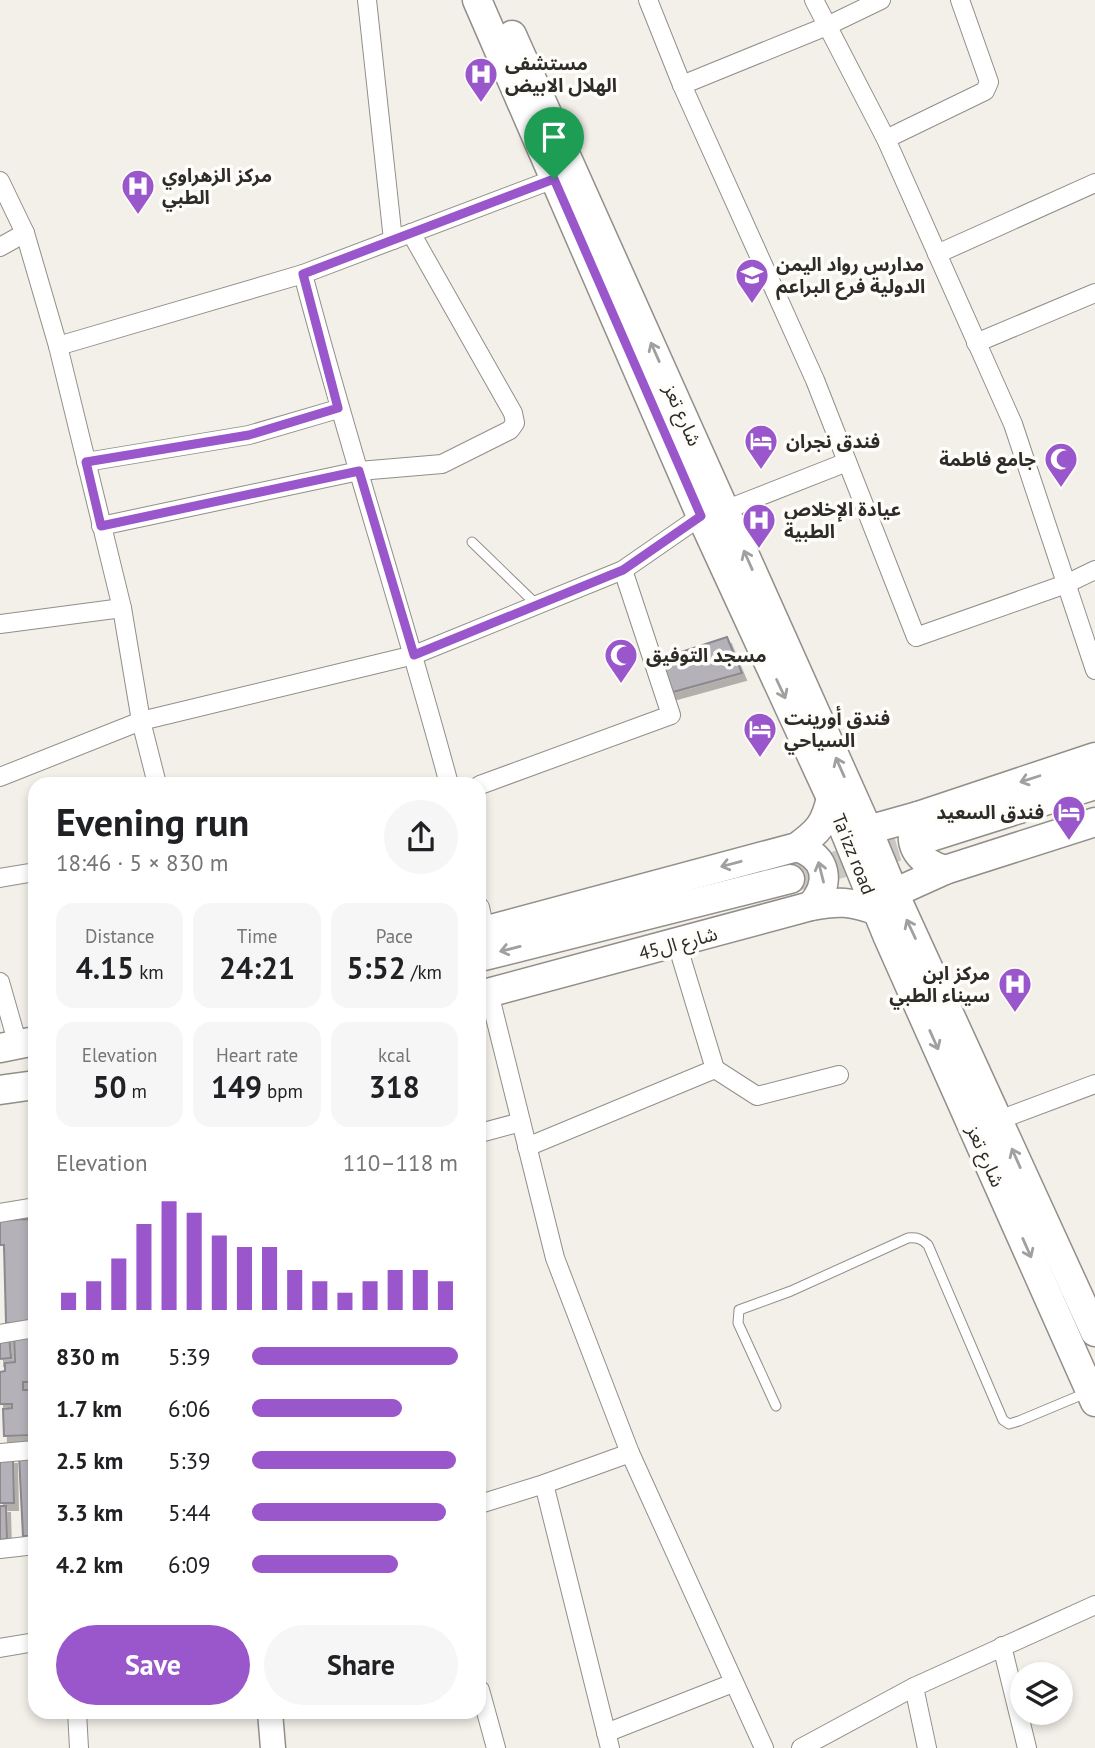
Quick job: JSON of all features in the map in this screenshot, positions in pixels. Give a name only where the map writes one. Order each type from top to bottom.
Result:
[{"type":"main road","name":"شارع تعز","points":[[477,0],[564,176],[713,513],[831,798]]},
{"type":"main road","name":"شارع تعز","points":[[497,0],[564,176]]},
{"type":"main road","name":"شارع تعز","points":[[713,513],[868,830]]},
{"type":"main road","points":[[885,902],[933,844],[1095,757]]},
{"type":"main road","points":[[933,844],[1095,785]]},
{"type":"main road","name":"شارع ال45","points":[[486,931],[797,847],[813,836],[826,821],[831,798]]},
{"type":"main road","name":"Ta'izz road","points":[[831,798],[885,902]]},
{"type":"main road","points":[[933,844],[1063,815],[1095,802]]},
{"type":"main road","points":[[868,830],[933,844],[1095,822]]},
{"type":"main road","name":"Ta'izz road","points":[[868,830],[885,902]]},
{"type":"main road","points":[[797,847],[808,850],[818,859],[824,871],[820,896],[800,893]]},
{"type":"main road","name":"شارع ال45","points":[[486,988],[677,944],[800,893]]},
{"type":"main road","name":"شارع ال45","points":[[486,988],[800,893]]},
{"type":"main road","name":"شارع ال45","points":[[486,931],[800,893],[836,901],[885,902]]},
{"type":"main road","name":"شارع تعز","points":[[885,902],[999,1119],[1095,1332]]},
{"type":"main road","name":"شارع تعز","points":[[885,902],[1093,1396]]},
{"type":"main road","points":[[0,1067],[22,1049]]},
{"type":"main road","points":[[0,1090],[28,1086]]},
{"type":"main road","points":[[0,1103],[28,1104]]},
{"type":"street","points":[[367,0],[393,240]]},
{"type":"street","points":[[648,0],[682,85],[815,380],[916,637],[1066,584],[1095,569]]},
{"type":"street","points":[[814,0],[886,139],[1013,424],[1095,670]]},
{"type":"street","points":[[682,85],[827,26],[881,0]]},
{"type":"street","points":[[886,139],[985,91],[988,87],[989,82],[960,0]]},
{"type":"street","points":[[58,346],[303,274],[564,176]]},
{"type":"street","points":[[0,181],[25,233],[58,346],[122,608],[141,721],[155,777]]},
{"type":"street","points":[[937,254],[1095,183]]},
{"type":"street","points":[[0,247],[25,233]]},
{"type":"street","points":[[101,526],[359,471],[442,464],[510,430],[515,422],[513,413],[411,233]]},
{"type":"street","points":[[303,274],[338,408],[414,655],[447,777]]},
{"type":"street","points":[[976,343],[1095,293]]},
{"type":"street","points":[[86,462],[249,435],[338,408]]},
{"type":"street","points":[[0,777],[141,721],[414,655],[623,570],[713,513],[847,461]]},
{"type":"street","points":[[486,783],[671,715],[623,570]]},
{"type":"street","points":[[1,621],[122,608]]},
{"type":"street","points":[[0,878],[28,873]]},
{"type":"street","points":[[677,944],[715,1069],[757,1096],[839,1075]]},
{"type":"street","points":[[0,982],[22,1049]]},
{"type":"street","points":[[486,1000],[521,1122],[555,1258],[630,1452],[764,1748]]},
{"type":"street","points":[[527,1147],[715,1069]]},
{"type":"street","points":[[999,1119],[1095,1084]]},
{"type":"street","points":[[486,1131],[521,1122]]},
{"type":"street","points":[[0,1213],[28,1208]]},
{"type":"street","points":[[0,1334],[28,1329]]},
{"type":"street","points":[[0,1454],[28,1451]]},
{"type":"street","points":[[486,1502],[630,1452]]},
{"type":"street","points":[[544,1484],[608,1740],[733,1683]]},
{"type":"street","points":[[0,1549],[28,1546]]},
{"type":"street","points":[[801,1748],[914,1687],[1095,1605]]},
{"type":"street","points":[[0,1648],[28,1643]]},
{"type":"street","points":[[1002,1646],[1027,1748]]},
{"type":"street","points":[[914,1687],[927,1748]]},
{"type":"street","points":[[486,1712],[496,1748]]},
{"type":"street","points":[[77,1719],[79,1748]]},
{"type":"street","points":[[270,1719],[272,1748]]},
{"type":"lane","points":[[472,542],[537,605]]},
{"type":"lane","points":[[776,1406],[738,1323],[739,1310],[791,1291],[908,1238],[923,1240],[928,1245],[1003,1420],[1009,1424],[1093,1396]]},
{"type":"building","points":[[727,637],[742,673],[666,694],[657,660]]},
{"type":"building","points":[[28,1219],[28,1323],[6,1323],[4,1245],[0,1245],[0,1220]]},
{"type":"building","points":[[28,1331],[28,1382],[23,1382],[23,1390],[28,1390],[28,1435],[4,1436],[3,1409],[12,1408],[12,1404],[0,1404],[0,1372],[5,1371],[5,1363],[15,1362],[14,1332]]},
{"type":"building","points":[[9,1335],[11,1358],[0,1359],[0,1336]]},
{"type":"building","points":[[28,1454],[28,1536],[23,1536],[19,1455]]},
{"type":"building","points":[[0,1457],[13,1457],[14,1503],[0,1503]]},
{"type":"building","points":[[0,1506],[6,1506],[7,1539],[0,1540]]},
{"type":"tunnel","points":[[790,879],[931,837]]},
{"type":"place","name":"مستشفى الهلال الابيض","points":[[481,104]]},
{"type":"place","name":"مركز الزهراوي الطبي","points":[[138,216]]},
{"type":"place","name":"مدارس رواد اليمن الدولية فرع البراعم","points":[[752,305]]},
{"type":"place","name":"فندق نجران","points":[[761,471]]},
{"type":"place","name":"جامع فاطمة","points":[[1061,489]]},
{"type":"place","name":"عيادة الإخلاص الطبية","points":[[759,550]]},
{"type":"place","name":"مسجد التوفيق","points":[[621,685]]},
{"type":"place","name":"فندق أورينت السياحي","points":[[760,759]]},
{"type":"place","name":"فندق السعيد","points":[[1069,842]]},
{"type":"place","name":"مركز ابن سيناء الطبي","points":[[1015,1014]]},
{"type":"route","points":[[554,179],[701,516],[623,570],[414,655],[359,471],[101,526],[86,462],[249,435],[338,408],[303,274],[554,179]]}]
